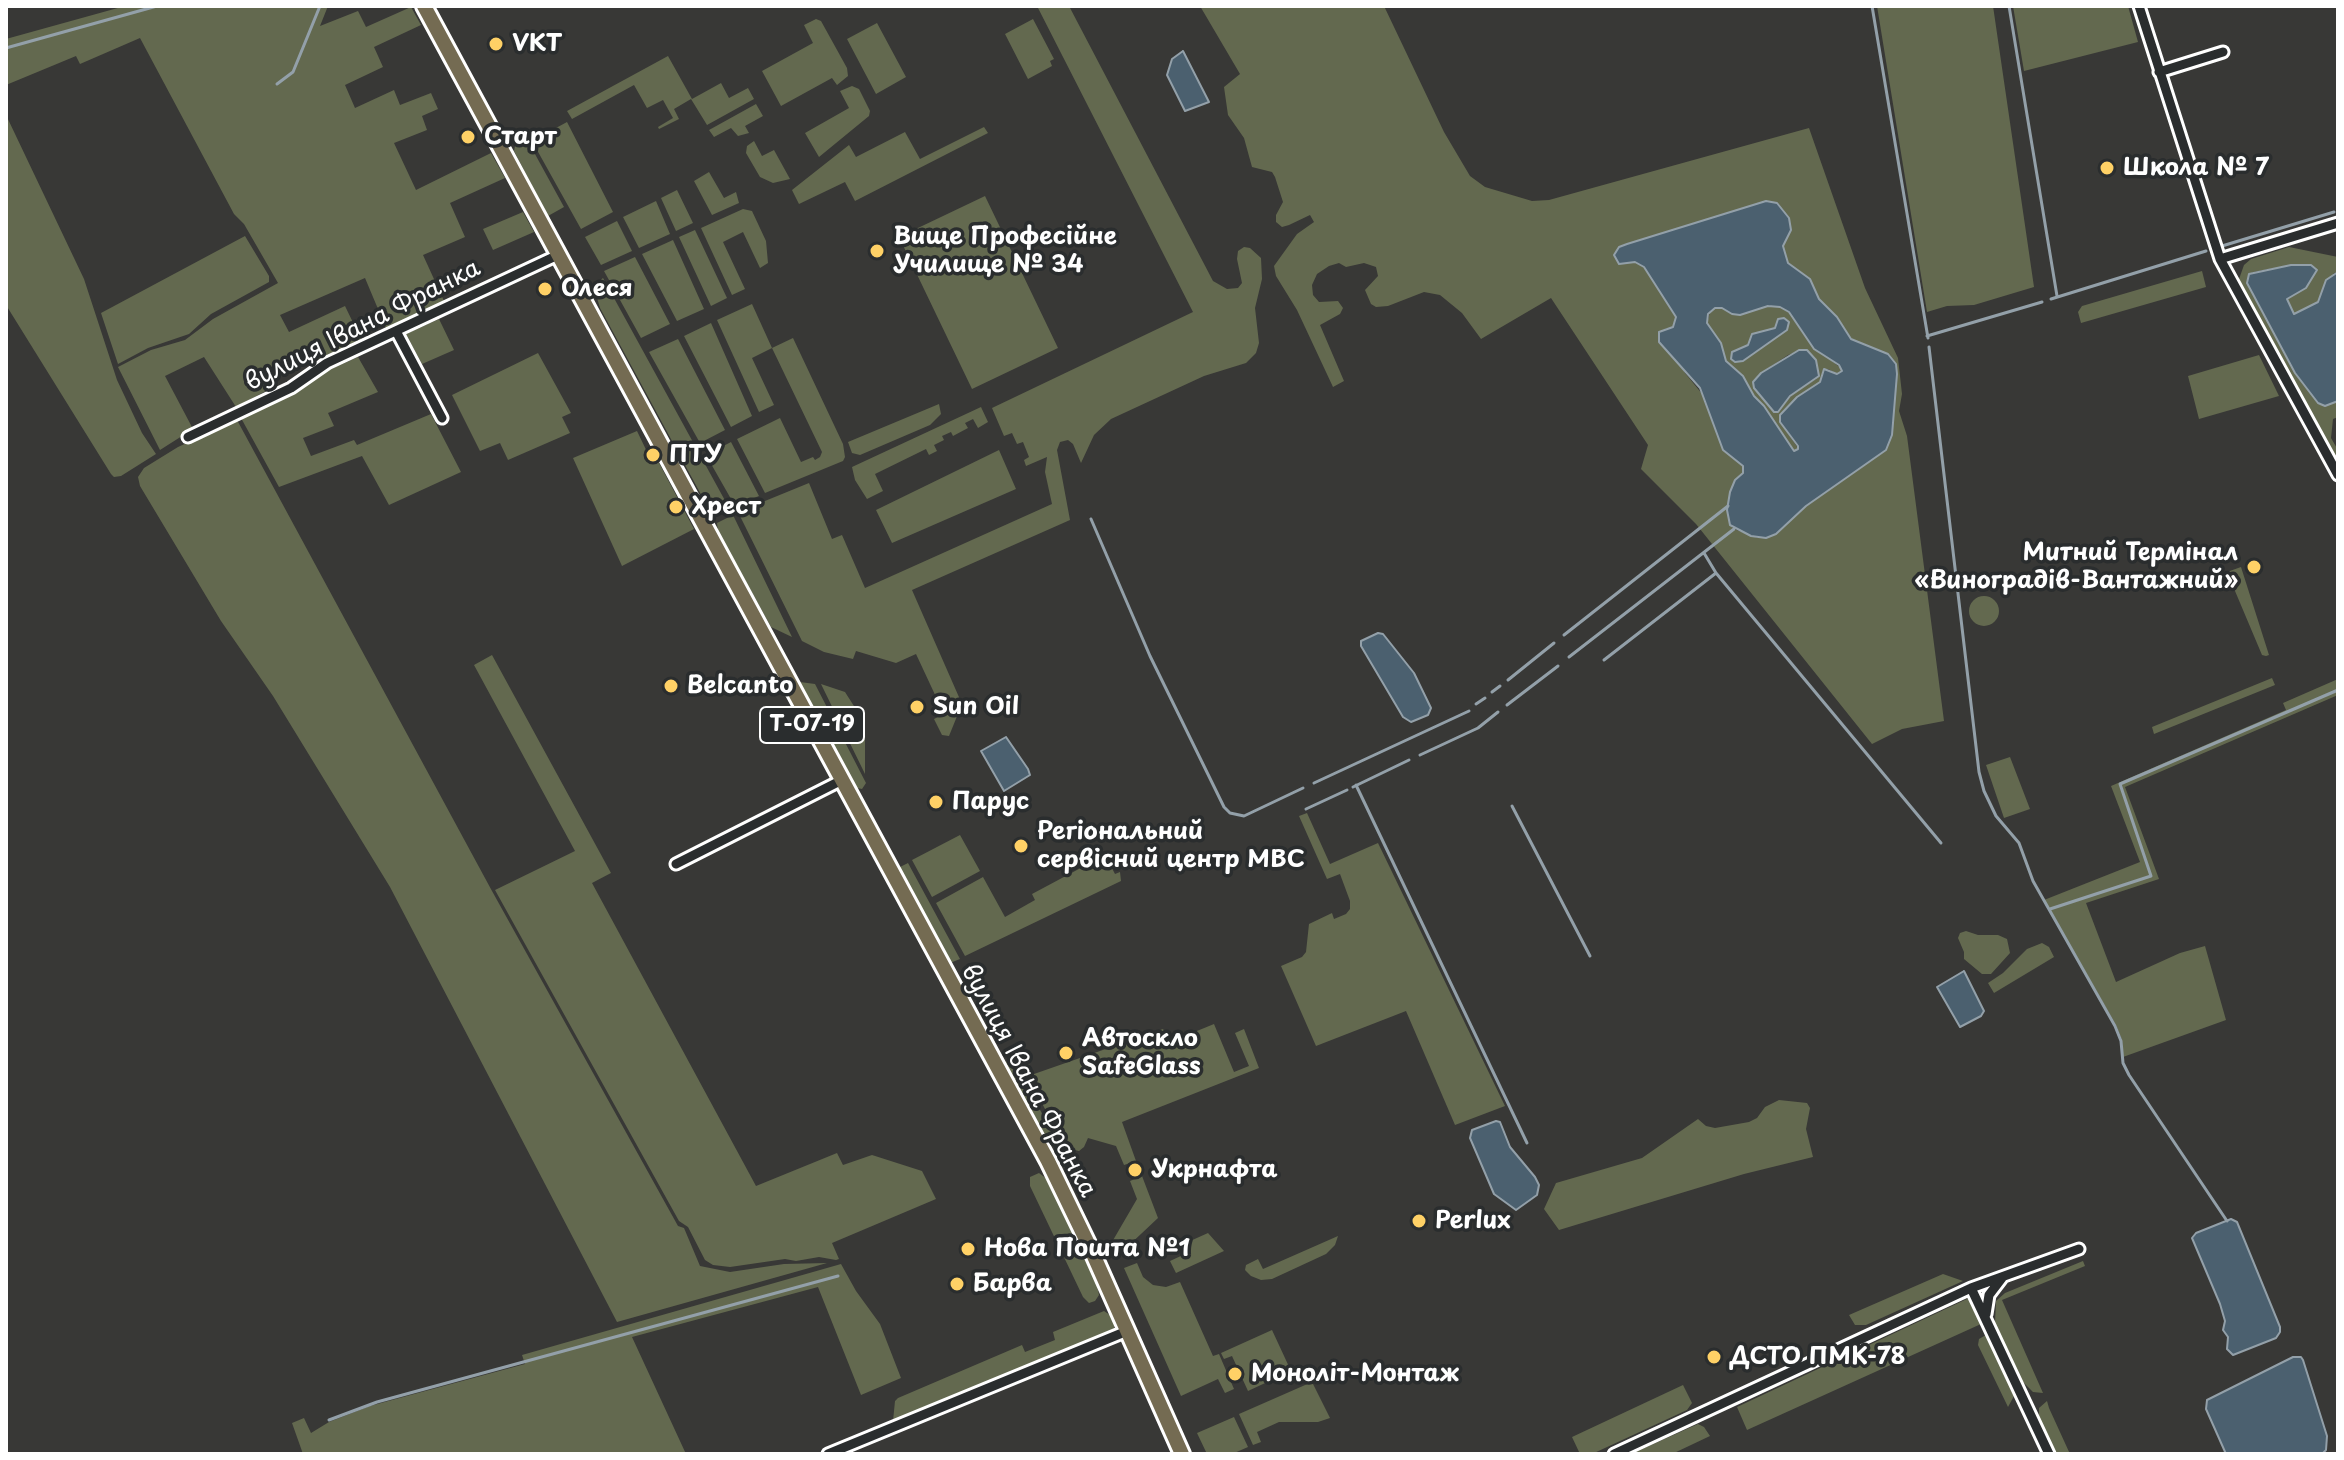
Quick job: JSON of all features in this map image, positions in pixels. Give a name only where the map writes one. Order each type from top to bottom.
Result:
[{"type":"main road","name":"вулиця Івана Франка","points":[[424,6],[1048,1161],[1182,1454]]},
{"type":"street","points":[[2139,6],[2220,259],[2338,475]]},
{"type":"street","points":[[2159,72],[2223,52]]},
{"type":"street","points":[[2220,259],[2338,223]]},
{"type":"street","name":"вулиця Івана Франка","points":[[188,437],[291,388],[327,363],[558,255]]},
{"type":"street","points":[[396,331],[442,418]]},
{"type":"street","points":[[676,864],[842,780]]},
{"type":"street","points":[[1614,1454],[1971,1288],[2079,1249]]},
{"type":"street","points":[[1986,1318],[1989,1295],[2003,1276]]},
{"type":"street","points":[[1971,1288],[2049,1454]]},
{"type":"street","points":[[828,1454],[1127,1331]]},
{"type":"green space","points":[[125,6],[328,6],[320,26],[358,11],[366,27],[411,7],[421,25],[374,47],[383,67],[345,85],[355,108],[394,90],[400,105],[431,93],[438,109],[422,116],[427,130],[394,143],[416,190],[491,153],[505,178],[450,203],[465,237],[423,255],[444,301],[386,328],[365,278],[280,315],[289,332],[345,306],[361,339],[273,380],[275,386],[236,407],[204,357],[165,376],[193,429],[160,450],[118,367],[151,350],[185,340],[213,319],[278,283],[244,224],[234,214],[140,38],[80,64],[76,56],[6,85],[6,39]]},
{"type":"green space","points":[[1037,6],[1069,6],[1213,281],[1227,289],[1238,288],[1242,283],[1238,251],[1244,247],[1250,248],[1261,258],[1262,279],[1255,308],[1259,343],[1256,353],[1246,363],[1204,376],[1111,419],[1094,435],[1081,463],[1073,444],[1068,440],[1060,442],[1057,450],[1070,520],[912,590],[962,704],[949,736],[942,735],[934,719],[944,714],[916,654],[896,663],[856,651],[853,659],[824,652],[802,641],[738,512],[809,483],[832,539],[842,535],[865,588],[1052,504],[1045,472],[1047,457],[1026,466],[1024,460],[1029,457],[1023,442],[1017,444],[1012,433],[1004,436],[992,408],[1193,312]]},
{"type":"green space","points":[[1200,6],[1384,6],[1444,132],[1470,176],[1485,187],[1532,201],[1549,200],[1809,128],[1865,288],[1898,358],[1902,394],[1899,411],[1907,436],[1944,721],[1902,729],[1872,744],[1696,524],[1641,469],[1648,445],[1551,298],[1481,339],[1462,313],[1440,295],[1424,292],[1388,306],[1376,307],[1371,304],[1365,290],[1378,276],[1376,267],[1364,263],[1346,267],[1339,263],[1329,266],[1317,274],[1312,285],[1313,295],[1319,302],[1338,301],[1343,308],[1340,314],[1320,325],[1344,381],[1333,387],[1297,310],[1276,276],[1274,266],[1297,234],[1314,222],[1310,215],[1282,227],[1276,222],[1283,202],[1275,177],[1272,172],[1252,167],[1244,138],[1228,115],[1224,87],[1240,74]],"holes":[[[1789,218],[1791,230],[1783,246],[1788,263],[1810,279],[1819,299],[1837,317],[1851,339],[1888,354],[1896,364],[1892,435],[1886,450],[1766,538],[1758,538],[1730,525],[1727,510],[1730,492],[1735,480],[1743,473],[1743,466],[1723,450],[1703,395],[1685,373],[1665,329],[1673,327],[1676,317],[1644,267],[1635,262],[1618,264]]]},
{"type":"green space","points":[[1877,6],[1993,6],[2034,287],[1974,305],[1947,306],[1927,312]]},
{"type":"green space","points":[[2013,6],[2128,6],[2138,42],[2024,71]]},
{"type":"green space","points":[[816,19],[821,21],[847,68],[848,76],[837,85],[832,78],[781,106],[762,71],[813,43],[804,25]]},
{"type":"green space","points":[[1033,19],[1054,59],[1050,61],[1052,66],[1028,79],[1005,34]]},
{"type":"green space","points":[[877,23],[906,77],[876,94],[847,39]]},
{"type":"green space","points":[[668,56],[692,99],[721,83],[729,98],[748,88],[754,99],[707,125],[691,99],[674,109],[679,119],[659,129],[673,118],[663,100],[647,108],[634,85],[572,119],[567,111]]},
{"type":"green space","points":[[852,86],[859,89],[870,111],[869,116],[819,157],[805,133],[849,108],[840,91]]},
{"type":"green space","points":[[756,104],[763,116],[745,126],[749,133],[738,136],[731,128],[714,137],[709,130]]},
{"type":"green space","points":[[6,115],[84,279],[117,380],[142,433],[156,454],[121,476],[111,474],[6,305]]},
{"type":"green space","points":[[567,122],[613,212],[581,229],[532,141]]},
{"type":"green space","points":[[984,127],[988,133],[855,201],[845,182],[799,204],[792,190],[849,145],[856,157],[905,132],[920,159]]},
{"type":"green space","points":[[524,134],[564,207],[548,216],[514,151],[516,141]]},
{"type":"green space","points":[[754,141],[762,156],[774,150],[790,179],[773,183],[760,177],[746,153],[747,146]]},
{"type":"green space","points":[[709,172],[724,198],[736,192],[739,203],[712,215],[694,181]]},
{"type":"green space","points":[[677,190],[693,223],[676,231],[661,198]]},
{"type":"green space","points":[[985,196],[1058,348],[972,389],[899,237]]},
{"type":"green space","points":[[656,201],[670,234],[639,248],[623,217]]},
{"type":"green space","points":[[743,209],[752,211],[766,241],[768,263],[760,268],[743,232],[723,242],[745,289],[732,295],[701,228]]},
{"type":"green space","points":[[523,212],[534,232],[493,250],[483,229]]},
{"type":"green space","points":[[617,221],[632,251],[601,265],[585,237]]},
{"type":"green space","points":[[695,230],[727,298],[711,306],[679,237]]},
{"type":"green space","points":[[245,236],[269,276],[269,282],[211,314],[189,334],[148,348],[118,364],[101,313]]},
{"type":"green space","points":[[673,240],[704,309],[677,321],[642,254]]},
{"type":"green space","points":[[2289,247],[2338,257],[2338,272],[2334,273],[2318,302],[2294,315],[2287,299],[2291,265],[2254,272],[2249,274],[2247,282],[2295,373],[2322,405],[2338,401],[2338,417],[2333,419],[2331,438],[2338,450],[2338,464],[2238,282],[2244,265],[2251,259]]},
{"type":"green space","points":[[635,257],[670,324],[641,338],[604,271]]},
{"type":"green space","points":[[2202,271],[2206,287],[2081,323],[2078,312],[2082,306]]},
{"type":"green space","points":[[603,278],[728,506],[711,513],[600,308],[595,291],[597,283]]},
{"type":"green space","points":[[752,304],[772,348],[752,358],[774,405],[759,412],[717,320]]},
{"type":"green space","points":[[1768,306],[1780,307],[1789,312],[1812,345],[1842,369],[1839,375],[1828,369],[1823,371],[1820,382],[1797,397],[1780,415],[1780,422],[1798,448],[1794,451],[1743,376],[1726,361],[1721,343],[1707,323],[1710,312],[1715,308],[1740,315]],"holes":[[[1805,349],[1812,357],[1816,379],[1795,392],[1774,412],[1754,388],[1758,375],[1788,355]]]},
{"type":"green space","points":[[439,319],[454,350],[422,364],[406,334]]},
{"type":"green space","points":[[711,323],[752,416],[731,427],[684,336]]},
{"type":"green space","points":[[793,338],[843,444],[845,457],[843,461],[765,493],[737,439],[780,418],[801,462],[813,457],[815,460],[822,452],[772,348]]},
{"type":"green space","points":[[678,339],[725,430],[700,443],[649,352]]},
{"type":"green space","points":[[538,353],[571,413],[562,417],[570,433],[508,460],[500,443],[480,451],[452,395]]},
{"type":"green space","points":[[2259,355],[2279,396],[2199,419],[2188,376]]},
{"type":"green space","points":[[358,357],[378,392],[328,413],[334,426],[303,438],[311,456],[354,440],[357,445],[431,414],[461,472],[389,505],[362,456],[279,487],[241,418],[295,393],[327,371]]},
{"type":"green space","points":[[939,404],[941,414],[930,425],[860,455],[852,453],[848,442]]},
{"type":"green space","points":[[981,407],[988,422],[978,428],[973,419],[965,423],[968,428],[953,436],[951,432],[942,436],[944,440],[934,445],[937,451],[929,455],[926,449],[875,474],[883,491],[867,499],[855,480],[852,467]]},
{"type":"green space","points":[[237,420],[492,891],[678,1226],[684,1228],[700,1266],[730,1272],[784,1264],[827,1263],[617,1322],[390,887],[273,696],[221,621],[140,486],[138,477],[144,468],[178,447]]},
{"type":"green space","points":[[637,431],[650,458],[658,461],[694,529],[622,566],[573,458]]},
{"type":"green space","points":[[731,442],[759,496],[735,506],[706,455]]},
{"type":"green space","points":[[999,450],[1016,489],[892,543],[876,510]]},
{"type":"green space","points":[[733,515],[792,637],[771,627],[718,531],[717,523]]},
{"type":"green space","points":[[2241,567],[2269,655],[2266,656],[2262,655],[2227,572]]},
{"type":"green space","points":[[1984,596],[1995,600],[1999,611],[1995,622],[1984,626],[1973,622],[1969,611],[1973,600]]},
{"type":"green space","points":[[492,655],[611,873],[592,883],[756,1186],[837,1153],[843,1165],[872,1155],[922,1171],[936,1199],[832,1243],[839,1259],[836,1260],[819,1257],[796,1261],[785,1259],[730,1267],[713,1265],[705,1260],[688,1227],[679,1221],[495,890],[575,851],[474,665]]},
{"type":"green space","points":[[2272,678],[2275,685],[2154,734],[2152,727]]},
{"type":"green space","points":[[2338,679],[2338,695],[2125,787],[2159,879],[2086,903],[2116,982],[2180,953],[2205,946],[2226,1020],[2123,1057],[2122,1040],[2116,1025],[2044,900],[2140,862],[2111,786],[2286,710],[2283,703]]},
{"type":"green space","points":[[800,682],[815,684],[866,783],[862,789],[857,788]]},
{"type":"green space","points":[[821,684],[845,692],[861,717],[865,734],[865,774]]},
{"type":"green space","points":[[2010,757],[2030,809],[2004,818],[1986,765]]},
{"type":"green space","points":[[1307,813],[1330,864],[1378,843],[1505,1106],[1455,1125],[1406,1011],[1316,1046],[1281,966],[1302,957],[1306,952],[1309,924],[1332,913],[1334,919],[1346,914],[1350,901],[1340,874],[1327,879],[1299,816]]},
{"type":"green space","points":[[960,835],[980,871],[932,897],[912,860]]},
{"type":"green space","points":[[1105,855],[1115,874],[1120,872],[1121,881],[965,956],[936,903],[983,877],[1005,917],[1035,900],[1032,894]]},
{"type":"green space","points":[[908,863],[960,959],[950,963],[898,868]]},
{"type":"green space","points":[[1966,931],[2007,939],[2010,953],[1991,974],[1982,974],[1964,959],[1958,938],[1960,933]]},
{"type":"green space","points":[[2042,943],[2049,947],[2054,957],[1994,993],[1988,983],[2027,949]]},
{"type":"green space","points":[[1214,1024],[1234,1072],[1249,1066],[1235,1033],[1244,1029],[1259,1068],[1122,1122],[1136,1161],[1124,1165],[1116,1146],[1088,1138],[1079,1151],[1066,1148],[1016,1055],[1023,1052],[1034,1074],[1163,1029],[1170,1042]]},
{"type":"green space","points":[[1012,1058],[1059,1145],[1043,1134],[1007,1066],[1006,1062]]},
{"type":"green space","points":[[1779,1100],[1807,1103],[1810,1108],[1806,1129],[1813,1157],[1744,1174],[1559,1230],[1544,1209],[1556,1183],[1642,1158],[1698,1119],[1706,1126],[1715,1128],[1749,1122],[1757,1118],[1765,1107]]},
{"type":"green space","points":[[1039,1173],[1047,1179],[1097,1285],[1099,1295],[1095,1301],[1089,1303],[1083,1297],[1030,1186],[1030,1177]]},
{"type":"green space","points":[[1142,1176],[1158,1218],[1125,1249],[1116,1252],[1112,1242],[1137,1199],[1130,1181]]},
{"type":"green space","points":[[1208,1233],[1224,1251],[1176,1273],[1170,1261],[1183,1255],[1179,1246]]},
{"type":"green space","points":[[1338,1236],[1335,1245],[1326,1254],[1272,1279],[1261,1280],[1245,1270],[1246,1265],[1258,1259],[1263,1269]]},
{"type":"green space","points":[[2083,1261],[2085,1266],[2002,1300],[2043,1393],[2033,1392],[2021,1380],[1995,1323],[1996,1301],[2005,1293]]},
{"type":"green space","points":[[1137,1263],[1143,1277],[1153,1285],[1166,1287],[1180,1282],[1213,1356],[1219,1354],[1234,1389],[1225,1393],[1218,1379],[1181,1396],[1124,1268]]},
{"type":"green space","points":[[841,1264],[880,1324],[901,1378],[861,1395],[818,1287],[632,1337],[686,1454],[303,1454],[292,1423],[304,1418],[311,1433],[329,1422],[370,1406],[525,1364],[522,1355]]},
{"type":"green space","points":[[1943,1274],[1963,1281],[1866,1325],[1855,1325],[1849,1315]]},
{"type":"green space","points":[[1969,1298],[1981,1324],[1747,1430],[1737,1407]]},
{"type":"green space","points":[[1104,1311],[1110,1315],[1114,1325],[1109,1333],[893,1421],[898,1398],[1022,1345],[1025,1352],[1055,1340],[1053,1332]]},
{"type":"green space","points":[[1272,1330],[1291,1371],[1248,1391],[1232,1356],[1224,1359],[1221,1353]]},
{"type":"green space","points":[[1986,1335],[2014,1396],[2008,1407],[1978,1345],[1979,1339]]},
{"type":"green space","points":[[1312,1382],[1330,1418],[1318,1422],[1279,1422],[1257,1432],[1261,1442],[1253,1445],[1239,1414]]},
{"type":"green space","points":[[1683,1385],[1692,1403],[1687,1410],[1592,1454],[1580,1454],[1572,1437]]},
{"type":"green space","points":[[2047,1401],[2070,1454],[2055,1454],[2039,1419],[2039,1408]]},
{"type":"green space","points":[[1234,1417],[1248,1447],[1232,1454],[1207,1454],[1197,1433]]},
{"type":"green space","points":[[1698,1424],[1710,1436],[1672,1454],[1631,1454]]},
{"type":"water","points":[[1183,51],[1209,102],[1185,111],[1167,75],[1172,59]]},
{"type":"water","points":[[1766,201],[1777,203],[1789,218],[1791,230],[1783,246],[1788,263],[1810,279],[1819,299],[1837,317],[1851,339],[1888,354],[1896,364],[1897,374],[1892,435],[1886,450],[1806,506],[1776,534],[1766,538],[1751,536],[1730,525],[1727,510],[1730,492],[1735,480],[1743,473],[1743,466],[1723,450],[1700,388],[1659,342],[1659,332],[1673,327],[1676,317],[1644,267],[1635,262],[1619,264],[1614,255],[1619,247]],"holes":[[[1768,306],[1789,312],[1814,349],[1839,365],[1842,371],[1837,374],[1824,369],[1820,382],[1797,397],[1780,415],[1780,422],[1798,446],[1794,451],[1743,376],[1726,361],[1721,343],[1707,323],[1708,314],[1715,308],[1740,315]]]},
{"type":"water","points":[[2291,265],[2311,265],[2317,270],[2306,288],[2287,299],[2294,314],[2318,302],[2326,280],[2338,272],[2338,401],[2325,406],[2318,403],[2295,373],[2247,283],[2249,274]]},
{"type":"water","points":[[1784,318],[1789,322],[1787,330],[1743,361],[1731,359],[1732,352],[1748,345],[1752,334],[1775,328],[1778,319]]},
{"type":"water","points":[[1799,350],[1807,350],[1816,360],[1819,376],[1790,396],[1778,412],[1774,412],[1754,388],[1753,382],[1761,373]]},
{"type":"water","points":[[1378,633],[1383,634],[1414,673],[1431,708],[1428,715],[1411,722],[1403,717],[1361,646],[1361,641]]},
{"type":"water","points":[[1006,737],[1030,775],[1004,791],[981,751]]},
{"type":"water","points":[[1964,971],[1984,1011],[1981,1016],[1960,1027],[1937,987]]},
{"type":"water","points":[[1500,1122],[1510,1147],[1539,1185],[1537,1195],[1516,1210],[1494,1194],[1470,1138],[1472,1130]]},
{"type":"water","points":[[2231,1219],[2237,1222],[2280,1327],[2276,1338],[2233,1355],[2227,1349],[2228,1337],[2223,1330],[2225,1321],[2220,1304],[2192,1238],[2196,1233]]},
{"type":"water","points":[[2293,1357],[2303,1360],[2327,1436],[2326,1450],[2322,1454],[2226,1454],[2206,1409],[2207,1400]]},
{"type":"waterway","points":[[6,48],[157,6]]},
{"type":"waterway","points":[[277,84],[293,72],[320,6]]},
{"type":"waterway","points":[[1872,6],[1928,338]]},
{"type":"waterway","points":[[2009,6],[2057,296]]},
{"type":"waterway","points":[[2222,246],[2334,212]]},
{"type":"waterway","points":[[2051,299],[2206,251]]},
{"type":"waterway","points":[[1927,336],[2042,302]]},
{"type":"waterway","points":[[1929,347],[1979,772],[1984,791],[1996,816],[2019,843],[2033,881],[2115,1026],[2121,1041],[2123,1063],[2129,1075],[2227,1221]]},
{"type":"waterway","points":[[1564,635],[1728,506]]},
{"type":"waterway","points":[[1091,519],[1150,656],[1224,807],[1230,813],[1244,816],[1303,788]]},
{"type":"waterway","points":[[1569,657],[1734,529]]},
{"type":"waterway","points":[[1704,553],[1716,573],[1941,843]]},
{"type":"waterway","points":[[1604,660],[1716,573]]},
{"type":"waterway","points":[[1508,680],[1554,643]]},
{"type":"waterway","points":[[1507,705],[1558,666]]},
{"type":"waterway","points":[[1492,692],[1500,686]]},
{"type":"waterway","points":[[2050,909],[2151,876],[2120,784],[2338,690]]},
{"type":"waterway","points":[[1476,704],[1485,698]]},
{"type":"waterway","points":[[1314,783],[1469,711]]},
{"type":"waterway","points":[[1420,755],[1478,728],[1498,712]]},
{"type":"waterway","points":[[1353,787],[1409,760]]},
{"type":"waterway","points":[[1356,785],[1527,1143]]},
{"type":"waterway","points":[[1306,809],[1347,790]]},
{"type":"waterway","points":[[1512,806],[1590,956]]},
{"type":"waterway","points":[[329,1420],[377,1402],[838,1276]]},
{"type":"place","name":"VKT","points":[[496,44]]},
{"type":"place","name":"Старт","points":[[468,137]]},
{"type":"place","name":"Школа № 7","points":[[2107,168]]},
{"type":"place","name":"Вище Професійне Училище № 34","points":[[877,251]]},
{"type":"place","name":"Олеся","points":[[545,289]]},
{"type":"place","name":"ПТУ","points":[[653,455]]},
{"type":"place","name":"Хрест","points":[[676,507]]},
{"type":"place","name":"Митний Термінал «Виноградів-Вантажний»","points":[[2254,567]]},
{"type":"place","name":"Belcanto","points":[[671,686]]},
{"type":"place","name":"Sun Oil","points":[[917,707]]},
{"type":"place","name":"Парус","points":[[936,802]]},
{"type":"place","name":"Регіональний сервісний центр МВС","points":[[1021,846]]},
{"type":"place","name":"Автоскло SafeGlass","points":[[1066,1053]]},
{"type":"place","name":"Укрнафта","points":[[1135,1170]]},
{"type":"place","name":"Perlux","points":[[1419,1221]]},
{"type":"place","name":"Нова Пошта №1","points":[[968,1249]]},
{"type":"place","name":"Барва","points":[[957,1284]]},
{"type":"place","name":"ДСТО ПМК-78","points":[[1714,1357]]},
{"type":"place","name":"Моноліт-Монтаж","points":[[1235,1374]]}]
